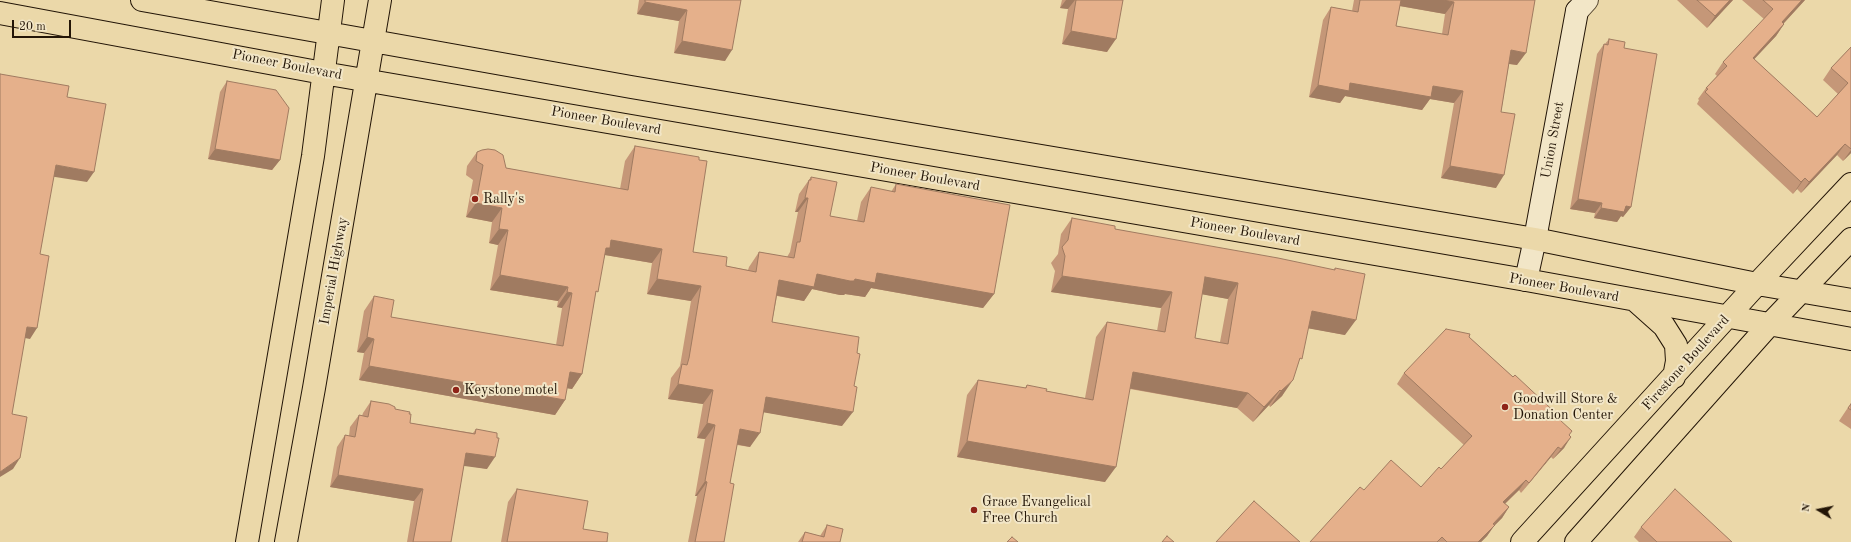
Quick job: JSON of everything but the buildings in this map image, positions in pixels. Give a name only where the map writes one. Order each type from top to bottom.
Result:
[{"type":"main road","points":[[142,0],[646,89],[1535,239],[1757,284],[1851,300]]},
{"type":"main road","points":[[247,542],[313,156],[333,0]]},
{"type":"main road","name":"Imperial Highway","points":[[286,542],[380,0]]},
{"type":"main road","name":"Pioneer Boulevard","points":[[0,13],[323,73],[1526,280],[1851,339]]},
{"type":"main road","name":"Firestone Boulevard","points":[[1522,542],[1674,377],[1757,284],[1851,184]]},
{"type":"main road","points":[[1576,542],[1769,325],[1851,239]]},
{"type":"main road","points":[[1635,300],[1664,326],[1676,344],[1677,361],[1674,377]]},
{"type":"street","name":"Union Street","points":[[1526,280],[1581,4]]},
{"type":"place","name":"Rally's","points":[[475,199]]},
{"type":"place","name":"Keystone motel","points":[[456,390]]},
{"type":"place","name":"Goodwill Store & Donation Center","points":[[1505,407]]},
{"type":"place","name":"Grace Evangelical Free Church","points":[[974,510]]}]
